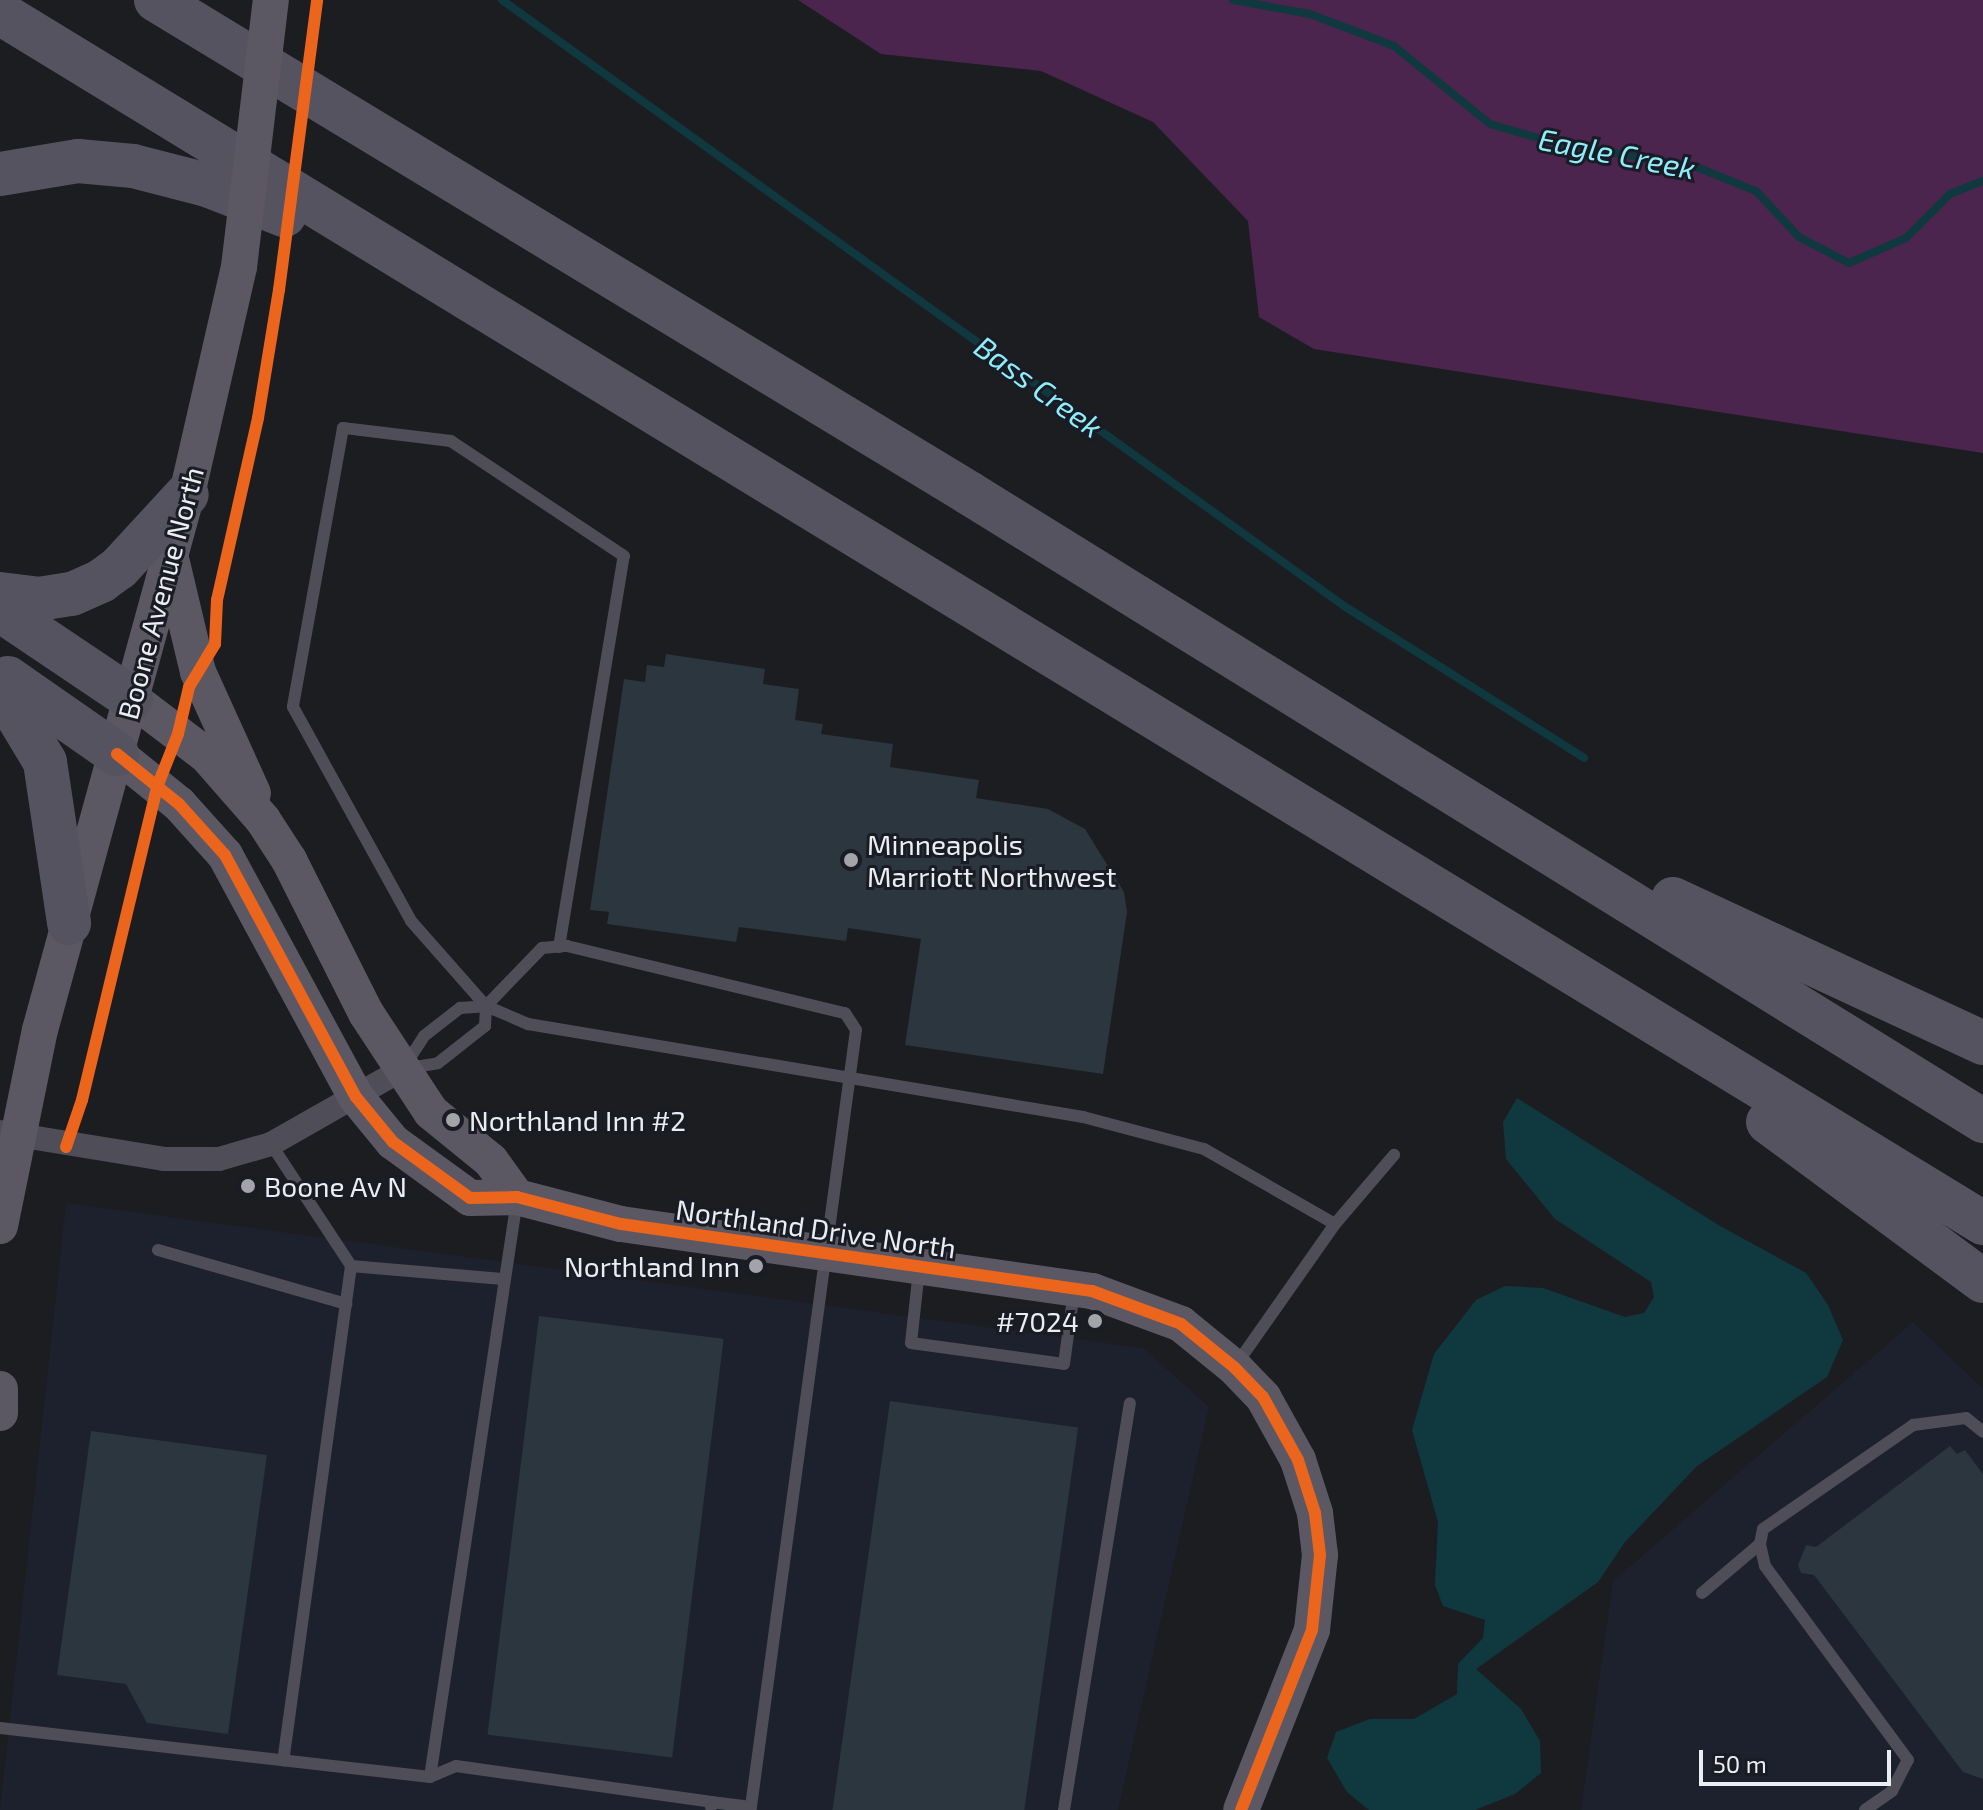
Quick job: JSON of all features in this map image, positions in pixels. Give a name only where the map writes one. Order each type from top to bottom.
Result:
[{"type":"highway","points":[[156,0],[1983,1121]]},
{"type":"highway","points":[[181,0],[263,66]]},
{"type":"highway","points":[[0,13],[1983,1223]]},
{"type":"highway","points":[[0,174],[78,161],[133,166],[207,185],[359,247],[547,348]]},
{"type":"highway","points":[[0,594],[57,596],[101,581],[187,494]]},
{"type":"highway","points":[[0,610],[131,698]]},
{"type":"highway","points":[[0,671],[117,754]]},
{"type":"highway","points":[[0,687],[45,762],[69,923]]},
{"type":"highway","points":[[1451,793],[1983,1043]]},
{"type":"highway","points":[[1538,951],[1983,1281]]},
{"type":"street","name":"Boone Avenue North","points":[[0,1226],[5,1137],[117,754],[187,494],[239,267],[271,0]]},
{"type":"street","points":[[170,556],[198,672],[263,820]]},
{"type":"street","points":[[131,698],[207,756],[263,820],[289,860],[366,1013],[431,1112],[491,1161],[517,1197]]},
{"type":"street","name":"Northland Drive North","points":[[117,754],[179,804],[225,855],[356,1097],[393,1142],[470,1198],[517,1197],[621,1224],[1075,1287],[1115,1297],[1181,1324],[1234,1367],[1263,1397],[1298,1460],[1315,1513],[1320,1555],[1312,1630],[1241,1810]]},
{"type":"street","points":[[5,1137],[194,1160],[271,1144],[403,1069]]},
{"type":"street","points":[[0,1389],[0,1413]]},
{"type":"lane","points":[[559,947],[624,556],[451,441],[343,428],[293,707],[411,921],[486,1006],[528,1024],[1083,1117],[1204,1149],[1335,1224]]},
{"type":"lane","points":[[0,1728],[430,1777],[456,1766],[711,1806],[752,1808],[856,1030],[845,1013],[559,947],[542,948],[486,1006],[485,1026],[438,1063],[403,1069]]},
{"type":"lane","points":[[403,1069],[424,1036],[460,1008],[486,1006]]},
{"type":"lane","points":[[271,1144],[351,1266],[283,1760]]},
{"type":"lane","points":[[1234,1367],[1335,1224],[1394,1155]]},
{"type":"lane","points":[[430,1777],[502,1279],[517,1197]]},
{"type":"lane","points":[[158,1250],[346,1304]]},
{"type":"lane","points":[[351,1266],[502,1279]]},
{"type":"lane","points":[[920,1267],[911,1343],[1064,1364],[1075,1287]]},
{"type":"lane","points":[[1064,1810],[1130,1403]]},
{"type":"lane","points":[[1865,1810],[1892,1791],[1908,1760],[1765,1566],[1760,1544],[1763,1529],[1913,1425],[1966,1418],[1983,1432]]},
{"type":"lane","points":[[1702,1593],[1760,1544]]},
{"type":"shaded area","points":[[798,0],[1983,0],[1983,453],[1314,349],[1259,317],[1248,221],[1153,122],[1041,71],[881,54]]},
{"type":"shaded area","points":[[1517,1098],[1720,1226],[1806,1273],[1828,1305],[1843,1340],[1827,1377],[1697,1466],[1625,1542],[1598,1582],[1476,1669],[1521,1709],[1540,1741],[1541,1773],[1515,1794],[1475,1810],[1369,1810],[1347,1792],[1327,1758],[1336,1732],[1370,1719],[1414,1719],[1457,1694],[1458,1664],[1483,1638],[1485,1620],[1443,1606],[1435,1585],[1438,1522],[1412,1430],[1434,1354],[1476,1300],[1505,1286],[1543,1288],[1625,1317],[1644,1313],[1654,1297],[1651,1282],[1555,1219],[1506,1159],[1503,1122]]},
{"type":"shaded area","points":[[66,1203],[1143,1348],[1209,1407],[1118,1810],[0,1810]]},
{"type":"shaded area","points":[[1913,1322],[1983,1389],[1983,1810],[1581,1810],[1613,1581]]},
{"type":"building","name":"Minneapolis Marriott Northwest","points":[[666,654],[765,669],[763,684],[799,689],[795,720],[823,724],[821,734],[893,744],[890,767],[979,780],[976,798],[1048,809],[1085,829],[1124,892],[1127,912],[1103,1074],[905,1045],[921,939],[848,928],[846,941],[739,927],[736,942],[607,924],[609,912],[590,910],[624,679],[645,682],[647,665],[664,667]]},
{"type":"building","points":[[539,1316],[724,1339],[672,1758],[488,1735]]},
{"type":"building","points":[[890,1401],[1078,1427],[1024,1810],[833,1810]]},
{"type":"building","points":[[91,1431],[267,1455],[228,1734],[147,1723],[126,1684],[57,1675]]},
{"type":"building","points":[[1950,1446],[1957,1454],[1965,1450],[1983,1474],[1983,1779],[1963,1772],[1814,1575],[1801,1573],[1798,1565],[1806,1545],[1816,1547]]},
{"type":"waterway","name":"Bass Creek","points":[[502,0],[1344,606],[1584,758]]},
{"type":"waterway","name":"Eagle Creek","points":[[1233,0],[1310,14],[1394,46],[1490,124],[1548,141],[1699,168],[1756,191],[1799,237],[1849,263],[1906,238],[1950,194],[1983,181]]},
{"type":"cycle path","points":[[66,1147],[82,1100],[157,787],[178,734],[189,687],[215,644],[217,600],[258,418],[279,290],[317,0]]},
{"type":"cycle path","points":[[117,754],[179,804],[225,855],[356,1097],[393,1142],[470,1198],[517,1197],[621,1224],[1092,1291],[1181,1324],[1234,1367],[1263,1397],[1298,1460],[1315,1513],[1320,1555],[1312,1630],[1241,1810]]},
{"type":"place","name":"Minneapolis Marriott Northwest","points":[[851,860]]},
{"type":"place","name":"Northland Inn #2","points":[[453,1120]]},
{"type":"place","name":"Boone Av N","points":[[248,1186]]},
{"type":"place","name":"Northland Inn","points":[[756,1266]]},
{"type":"place","name":"#7024","points":[[1095,1321]]}]
